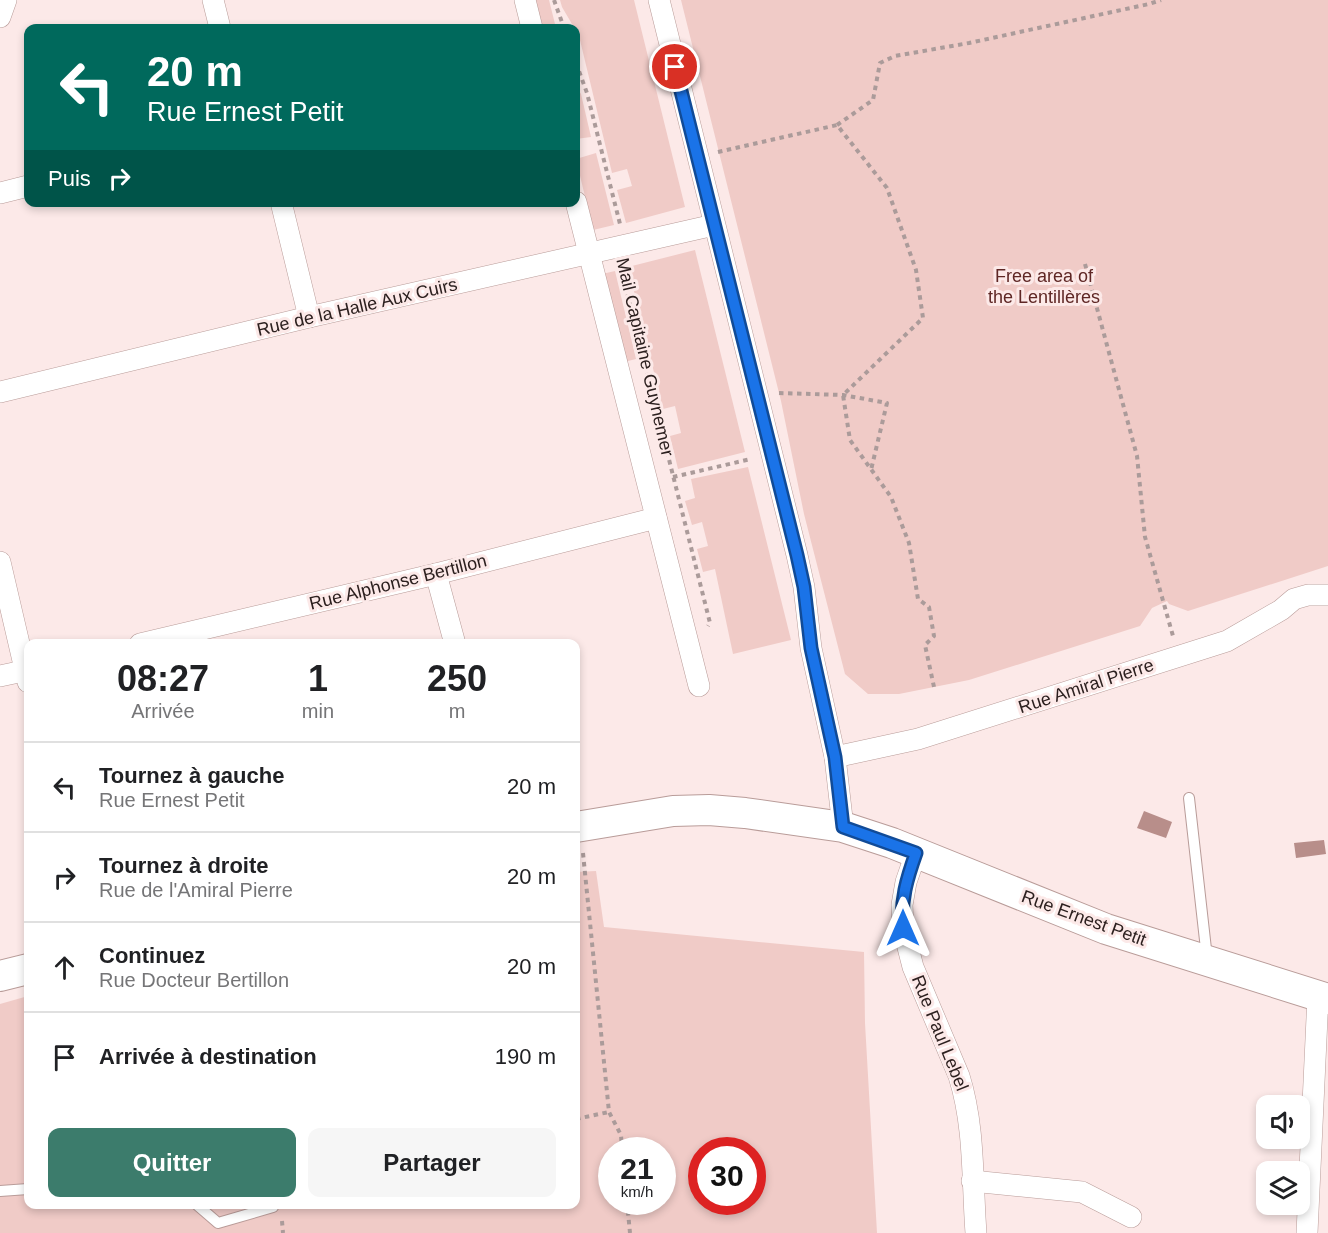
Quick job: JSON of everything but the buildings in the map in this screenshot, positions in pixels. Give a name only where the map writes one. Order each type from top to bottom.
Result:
[{"type":"street","points":[[0,17],[6,0]]},
{"type":"street","points":[[213,0],[219,24]]},
{"type":"street","points":[[525,0],[531,24]]},
{"type":"street","points":[[659,0],[804,587],[811,648],[835,757],[843,827]]},
{"type":"street","points":[[0,193],[24,187]]},
{"type":"street","points":[[282,207],[309,317]]},
{"type":"street","name":"Mail Capitaine Guynemer","points":[[577,207],[699,686]]},
{"type":"street","name":"Rue de la Halle Aux Cuirs","points":[[0,392],[309,317],[714,225]]},
{"type":"street","name":"Rue Alphonse Bertillon","points":[[161,639],[436,574],[656,518]]},
{"type":"street","points":[[0,562],[24,658]]},
{"type":"street","points":[[436,574],[454,639]]},
{"type":"street","name":"Rue Amiral Pierre","points":[[835,757],[918,739],[1227,641],[1281,610],[1294,599],[1308,595],[1328,596]]},
{"type":"street","points":[[0,676],[24,674]]},
{"type":"street","name":"Rue Ernest Petit","points":[[580,826],[674,811],[709,810],[843,827],[916,853],[1107,929],[1323,997]]},
{"type":"street","name":"Rue Paul Lebel","points":[[916,853],[902,905],[903,928],[913,967],[965,1094],[970,1133],[976,1233]]},
{"type":"street","points":[[0,976],[24,970]]},
{"type":"street","points":[[1307,1233],[1323,997]]},
{"type":"street","points":[[972,1181],[1082,1192],[1131,1217]]},
{"type":"lane","points":[[1189,798],[1208,961]]},
{"type":"lane","points":[[0,1191],[24,1189]]},
{"type":"lane","points":[[200,1209],[217,1228],[268,1209]]},
{"type":"path","points":[[554,0],[563,24]]},
{"type":"path","points":[[697,156],[837,125],[873,100],[880,63],[895,56],[969,43],[1161,0]]},
{"type":"path","name":"Mail Capitaine Guynemer","points":[[580,74],[587,93],[620,224],[621,268],[711,623],[690,653]]},
{"type":"path","points":[[837,125],[887,188],[916,270],[923,318],[843,395]]},
{"type":"path","points":[[1085,264],[1137,456],[1145,537],[1179,656]]},
{"type":"path","points":[[779,393],[843,395],[887,403],[871,470]]},
{"type":"path","points":[[843,395],[849,440],[891,497],[909,543],[918,599],[928,607],[934,636],[925,645],[934,687]]},
{"type":"path","name":"Mail Capitaine Guynemer","points":[[647,483],[772,454]]},
{"type":"path","points":[[580,836],[609,1112],[621,1137]]},
{"type":"path","points":[[580,1118],[609,1112]]},
{"type":"path","points":[[628,1215],[630,1233]]},
{"type":"green space","points":[[532,0],[549,0],[555,24],[538,24]]},
{"type":"green space","points":[[560,0],[634,0],[685,207],[626,223],[617,190],[632,186],[627,169],[612,173],[580,40],[580,24],[572,24]]},
{"type":"green space","name":"Free area of the Lentillères","points":[[681,0],[1328,0],[1328,566],[1188,611],[1169,604],[1167,601],[1152,608],[1140,626],[969,680],[899,694],[868,694],[845,674],[804,514],[781,401]]},
{"type":"green space","points":[[580,92],[581,94],[591,137],[580,138]]},
{"type":"green space","points":[[596,153],[614,225],[593,230],[580,176],[580,158]]},
{"type":"green space","points":[[695,250],[745,452],[678,469],[670,436],[681,433],[675,406],[663,409],[628,267]]},
{"type":"green space","points":[[615,271],[636,359],[624,362],[602,274]]},
{"type":"green space","points":[[748,467],[791,640],[733,654],[715,569],[703,572],[697,549],[708,546],[702,522],[692,525],[685,501],[695,498],[691,479]]},
{"type":"green space","points":[[596,871],[604,927],[864,952],[865,1023],[877,1233],[0,1233],[0,1004],[24,997],[24,1209],[580,1209],[580,872]]},
{"type":"shaded area","points":[[1144,811],[1172,822],[1166,838],[1137,828]]},
{"type":"shaded area","points":[[1324,840],[1326,854],[1296,858],[1294,843]]},
{"type":"route","points":[[675,67],[797,555],[804,587],[811,648],[835,757],[843,827],[916,853],[906,882],[902,905],[903,928]]}]
